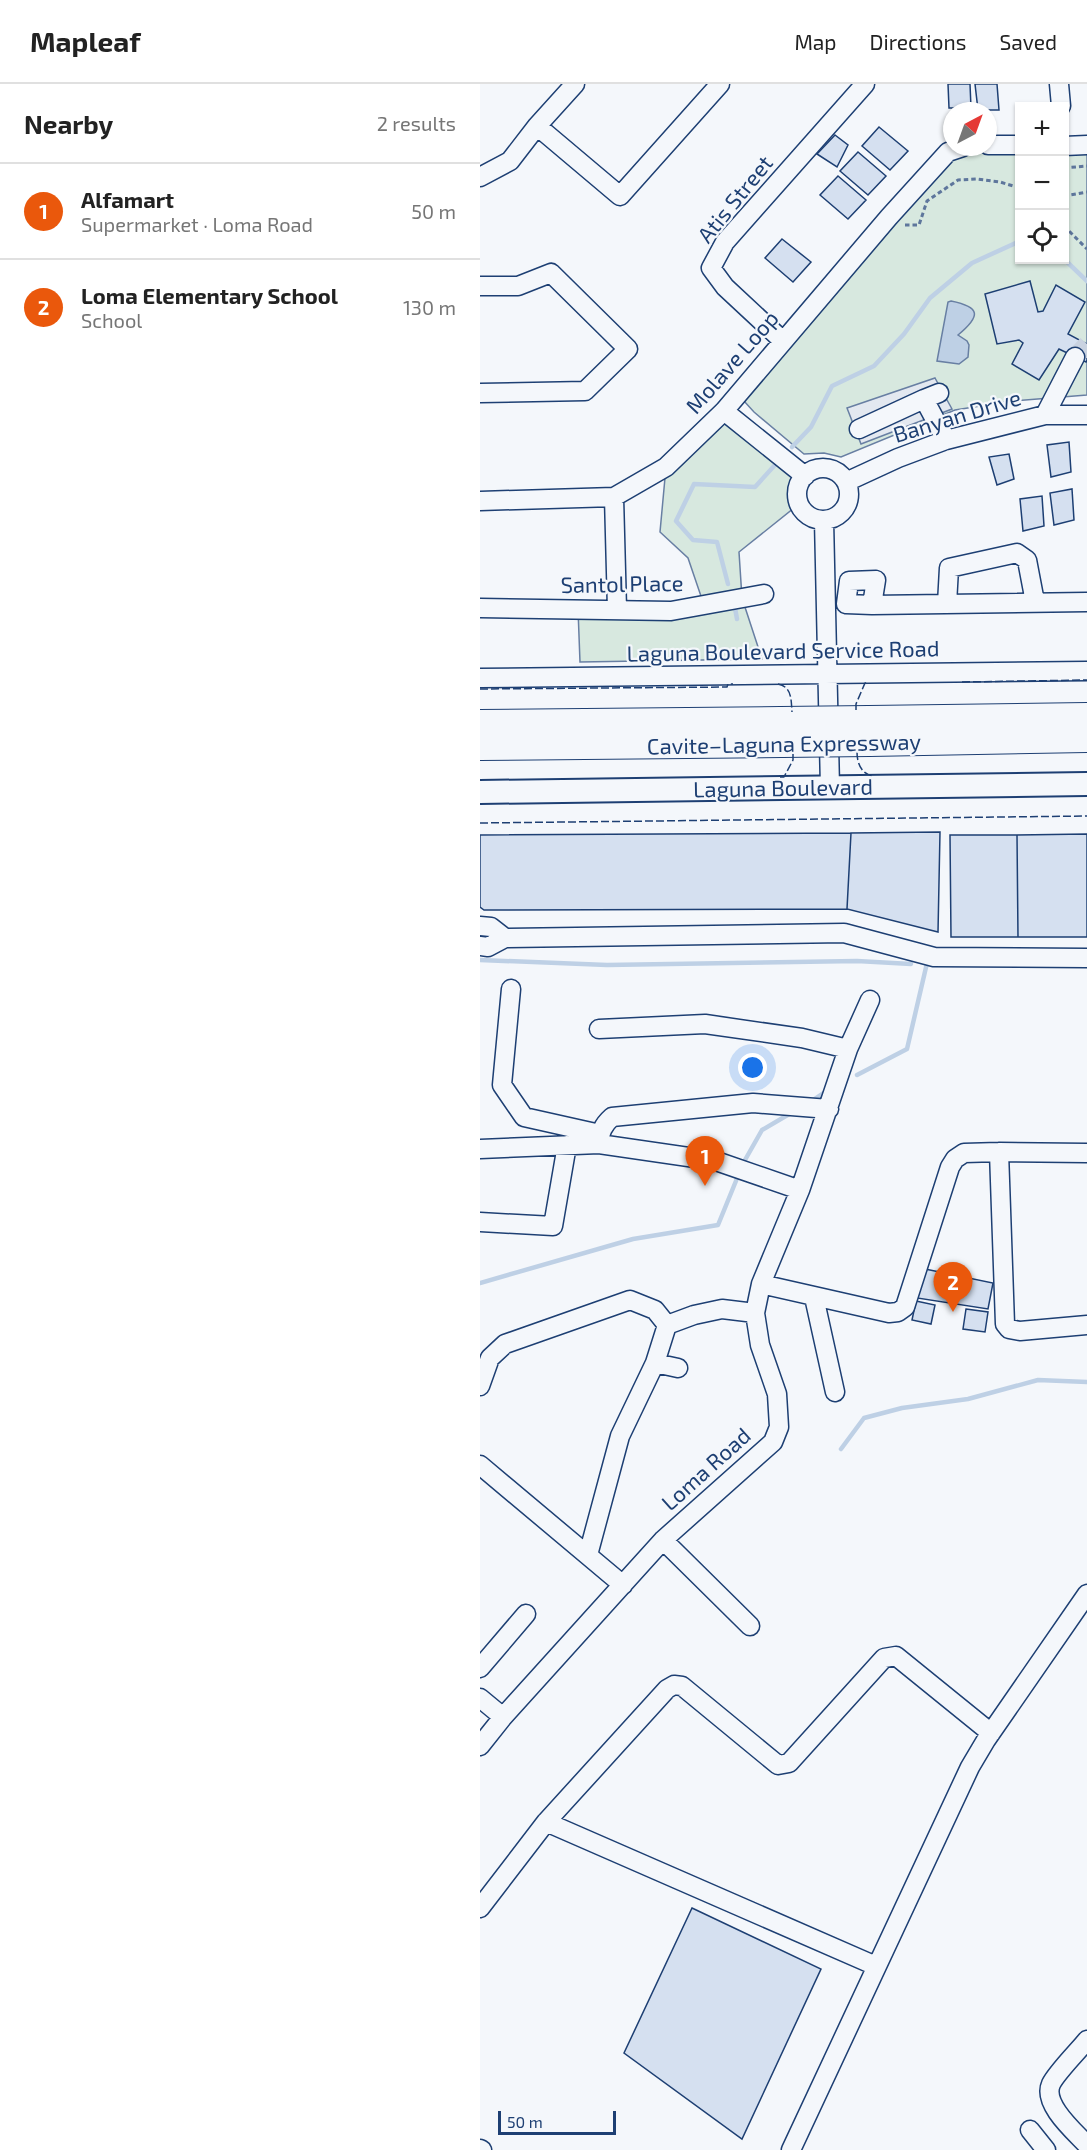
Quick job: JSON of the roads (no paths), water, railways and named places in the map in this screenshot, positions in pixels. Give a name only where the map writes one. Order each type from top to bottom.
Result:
[{"type":"highway","name":"Cavite–Laguna Expressway","points":[[869,731],[1087,716]]},
{"type":"highway","name":"Cavite–Laguna Expressway","points":[[480,723],[782,732]]},
{"type":"highway","name":"Cavite–Laguna Expressway","points":[[480,747],[782,732],[869,731],[1087,739]]},
{"type":"main road","name":"Laguna Boulevard","points":[[480,792],[1087,784]]},
{"type":"street","points":[[480,177],[510,161],[537,126],[575,84]]},
{"type":"street","points":[[537,126],[620,196],[720,84]]},
{"type":"street","name":"Atis Street","points":[[783,341],[725,287],[711,268],[725,242],[865,84]]},
{"type":"street","points":[[1059,84],[1061,102]]},
{"type":"street","points":[[997,145],[1015,145]]},
{"type":"street","points":[[1069,146],[1087,145]]},
{"type":"street","name":"Molave Loop","points":[[480,501],[614,497],[666,467],[724,411],[889,217],[944,156]]},
{"type":"street","points":[[480,286],[518,286],[551,273],[628,349],[585,390],[480,393]]},
{"type":"street","points":[[1045,414],[1075,357]]},
{"type":"street","points":[[859,429],[932,396],[946,440]]},
{"type":"street","points":[[724,411],[805,476]]},
{"type":"street","name":"Banyan Drive","points":[[846,482],[898,458],[946,440],[1045,414],[1087,415]]},
{"type":"street","points":[[819,468],[827,468],[842,475],[846,482],[849,499],[840,514],[832,518],[824,520],[810,515],[800,504],[798,489],[805,476],[819,468]]},
{"type":"street","points":[[614,497],[617,609]]},
{"type":"street","points":[[824,520],[830,788]]},
{"type":"street","points":[[946,604],[950,568],[1017,553],[1027,560],[1035,602]]},
{"type":"street","name":"Santol Place","points":[[480,608],[671,611],[764,594]]},
{"type":"street","points":[[872,605],[1087,602]]},
{"type":"street","name":"Laguna Boulevard Service Road","points":[[480,678],[1087,671]]},
{"type":"street","points":[[480,926],[491,927],[505,938]]},
{"type":"street","points":[[480,946],[488,947],[505,938],[844,933],[934,957],[1087,958]]},
{"type":"street","points":[[512,988],[502,1085],[524,1117],[587,1142]]},
{"type":"street","name":"Loma Road","points":[[480,1746],[503,1717],[663,1540],[772,1442],[779,1427],[777,1394],[760,1345],[755,1313],[761,1284],[800,1190],[848,1049],[870,1000]]},
{"type":"street","points":[[599,1029],[705,1024],[802,1038],[848,1049]]},
{"type":"street","points":[[480,1222],[553,1227],[587,1142],[612,1117],[753,1103],[829,1108]]},
{"type":"street","points":[[480,1149],[587,1142],[716,1161],[800,1190]]},
{"type":"street","points":[[999,1152],[1005,1324],[1009,1329],[1020,1331],[1087,1325]]},
{"type":"street","points":[[761,1284],[889,1312],[898,1311],[905,1307],[950,1167],[955,1159],[964,1153],[1087,1153]]},
{"type":"street","points":[[814,1297],[835,1392]]},
{"type":"street","points":[[480,1386],[490,1358],[505,1344],[630,1300],[655,1310],[667,1325]]},
{"type":"street","points":[[667,1325],[722,1309],[755,1313]]},
{"type":"street","points":[[588,1555],[620,1436],[655,1364],[667,1325]]},
{"type":"street","points":[[655,1364],[678,1368]]},
{"type":"street","points":[[480,1465],[622,1585]]},
{"type":"street","points":[[663,1540],[750,1626]]},
{"type":"street","points":[[791,2150],[970,1767],[1086,1596]]},
{"type":"street","points":[[480,1668],[526,1614]]},
{"type":"street","points":[[480,1908],[546,1822],[667,1689],[674,1685],[682,1686],[778,1765],[789,1763],[884,1658],[890,1655],[896,1656],[991,1733]]},
{"type":"street","points":[[480,1698],[503,1717]]},
{"type":"street","points":[[546,1822],[876,1966]]},
{"type":"street","points":[[1087,2040],[1051,2084],[1050,2098],[1055,2109],[1087,2145]]},
{"type":"street","points":[[1030,2130],[1046,2150]]},
{"type":"water","points":[[948,302],[968,306],[974,313],[971,323],[958,335],[969,345],[968,357],[959,364],[937,361]]},
{"type":"waterway","points":[[792,447],[811,427],[832,386],[874,366],[904,334],[930,298],[972,263],[1015,243]]},
{"type":"waterway","points":[[1069,264],[1087,281]]},
{"type":"waterway","points":[[728,584],[717,542],[693,540],[676,521],[694,484],[755,487],[774,466]]},
{"type":"waterway","points":[[735,608],[737,619]]},
{"type":"waterway","points":[[480,960],[607,965],[857,961],[911,964]]},
{"type":"waterway","points":[[857,1075],[907,1049],[927,963]]},
{"type":"waterway","points":[[810,1102],[828,1090]]},
{"type":"waterway","points":[[745,1160],[762,1130],[791,1113]]},
{"type":"waterway","points":[[480,1283],[633,1239],[718,1225],[738,1176]]},
{"type":"waterway","points":[[841,1449],[864,1418],[902,1408],[968,1399],[1038,1380],[1087,1382]]},
{"type":"tunnel","points":[[1075,357],[1087,344]]},
{"type":"place","name":"Alfamart","points":[[705,1186]]},
{"type":"place","name":"Loma Elementary School","points":[[953,1312]]}]
